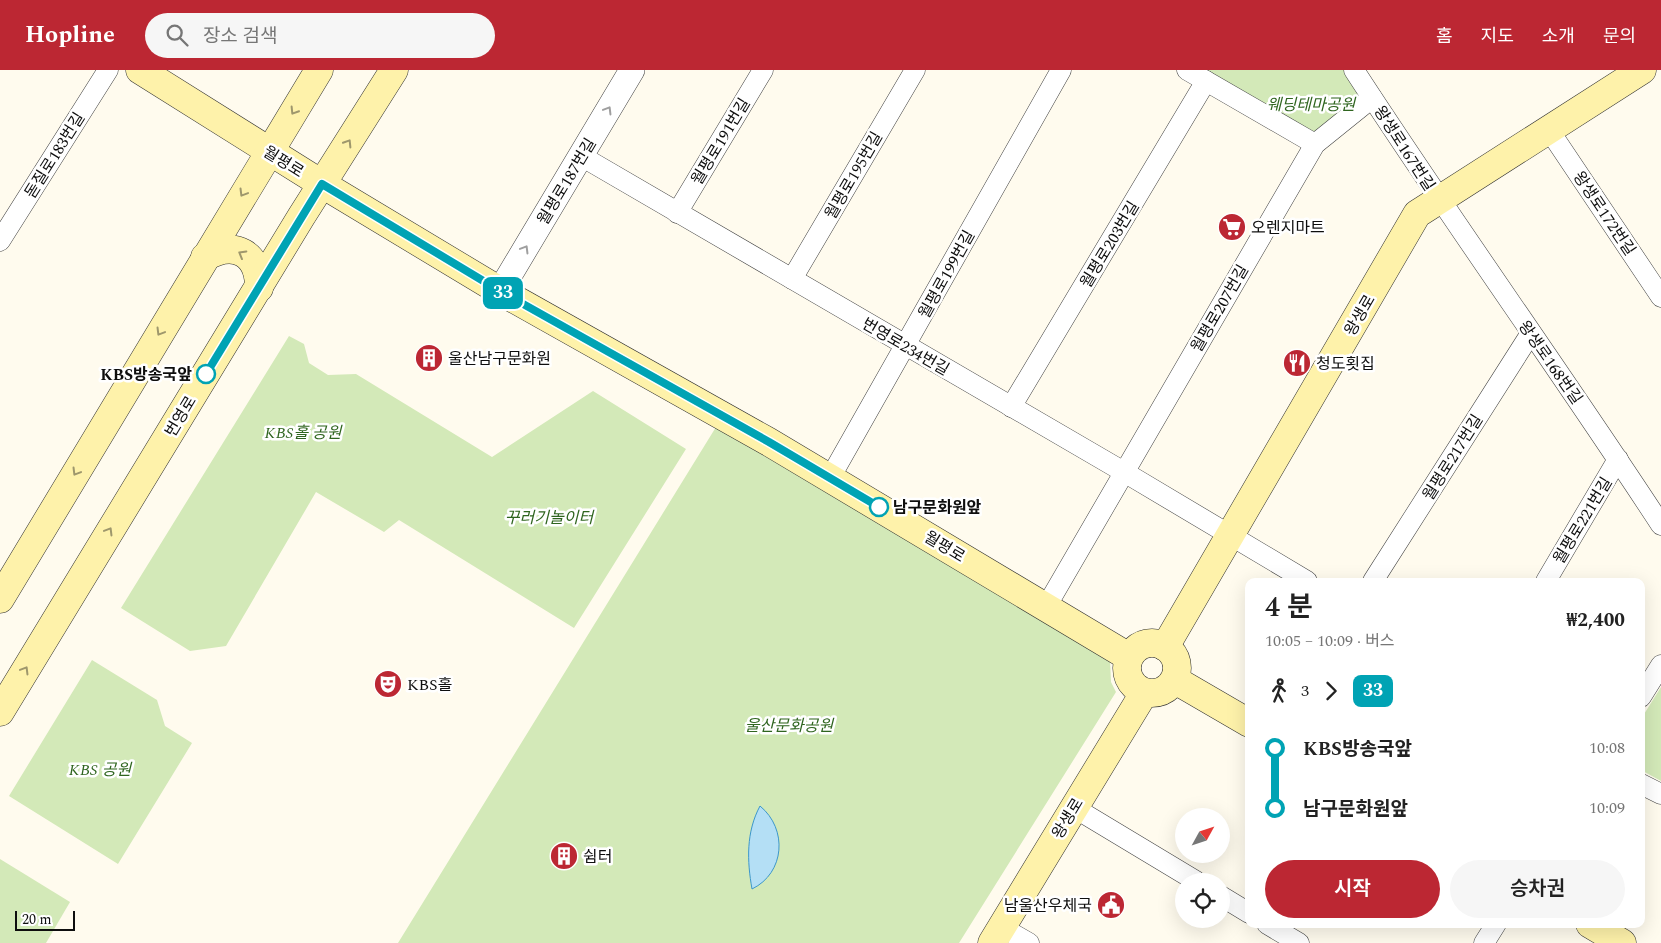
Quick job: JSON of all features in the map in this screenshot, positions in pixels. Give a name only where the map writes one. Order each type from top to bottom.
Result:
[{"type":"main road","name":"월평로","points":[[140,70],[322,184],[500,291],[830,478],[1129,657]]},
{"type":"main road","points":[[0,599],[319,70]]},
{"type":"main road","name":"번영로","points":[[0,712],[322,184],[394,70]]},
{"type":"main road","name":"왕생로","points":[[1166,646],[1417,214],[1642,70]]},
{"type":"main road","points":[[205,257],[218,250],[230,249],[244,253],[254,263],[259,276],[259,288]]},
{"type":"main road","points":[[1151,643],[1166,646],[1174,655],[1177,664],[1175,680],[1169,688],[1160,693],[1144,693],[1137,689],[1129,680],[1126,667],[1129,657],[1141,645],[1151,643]]},
{"type":"main road","points":[[1175,680],[1245,721]]},
{"type":"main road","name":"왕생로","points":[[997,935],[1144,693]]},
{"type":"main road","points":[[1597,928],[1622,943]]},
{"type":"street","name":"돋질로183번길","points":[[0,240],[108,70]]},
{"type":"street","name":"월평로187번길","points":[[500,291],[632,70]]},
{"type":"street","name":"월평로191번길","points":[[677,213],[764,70]]},
{"type":"street","name":"월평로195번길","points":[[792,279],[914,70]]},
{"type":"street","name":"월평로199번길","points":[[830,478],[1061,70]]},
{"type":"street","points":[[1187,70],[1315,144],[1372,98]]},
{"type":"street","name":"왕생로167번길","points":[[1354,70],[1439,201]]},
{"type":"street","name":"월평로203번길","points":[[1011,407],[1206,81]]},
{"type":"street","name":"왕생로172번길","points":[[1549,130],[1661,297]]},
{"type":"street","name":"월평로207번길","points":[[1046,607],[1315,144]]},
{"type":"street","name":"번영로234번길","points":[[581,156],[1124,472],[1302,578]]},
{"type":"street","name":"왕생로168번길","points":[[1439,201],[1661,525]]},
{"type":"street","name":"월평로217번길","points":[[1375,578],[1531,333]]},
{"type":"street","name":"월평로221번길","points":[[1548,578],[1618,460]]},
{"type":"street","points":[[1645,691],[1661,665]]},
{"type":"street","points":[[1645,786],[1661,794]]},
{"type":"street","points":[[1073,807],[1183,873]]},
{"type":"street","points":[[1230,901],[1245,911]]},
{"type":"street","points":[[1274,928],[1299,943]]},
{"type":"street","points":[[1484,943],[1493,928]]},
{"type":"street","points":[[997,935],[1029,943]]},
{"type":"green space","name":"웨딩테마공원","points":[[1187,70],[1354,70],[1372,98],[1315,144]]},
{"type":"green space","points":[[289,336],[304,344],[309,363],[328,375],[356,374],[492,457],[593,391],[686,449],[574,628],[399,520],[384,532],[316,492],[226,646],[190,651],[121,608]]},
{"type":"green space","name":"울산문화공원","points":[[716,427],[1110,660],[1111,682],[1116,692],[959,943],[398,943]]},
{"type":"green space","name":"KBS 공원","points":[[92,660],[157,700],[165,726],[192,743],[118,864],[9,796]]},
{"type":"green space","points":[[1661,687],[1661,781],[1645,772],[1645,713]]},
{"type":"green space","points":[[0,859],[70,902],[46,943],[0,943]]},
{"type":"water","points":[[760,806],[775,826],[779,850],[771,873],[763,882],[752,889],[749,868],[750,836],[755,816]]},
{"type":"bus line","name":"33","points":[[206,374],[322,184],[500,291],[769,442],[879,507]]},
{"type":"place","name":"오렌지마트","points":[[1232,227]]},
{"type":"place","name":"울산남구문화원","points":[[429,358]]},
{"type":"place","name":"청도횟집","points":[[1297,363]]},
{"type":"place","name":"KBS방송국앞","points":[[206,374]]},
{"type":"place","name":"남구문화원앞","points":[[879,507]]},
{"type":"place","name":"KBS홀","points":[[388,684]]},
{"type":"place","name":"쉼터","points":[[564,856]]},
{"type":"place","name":"남울산우체국","points":[[1111,905]]},
{"type":"park label","name":"KBS홀 공원","points":[[303,432]]},
{"type":"park label","name":"꾸러기놀이터","points":[[549,517]]}]
